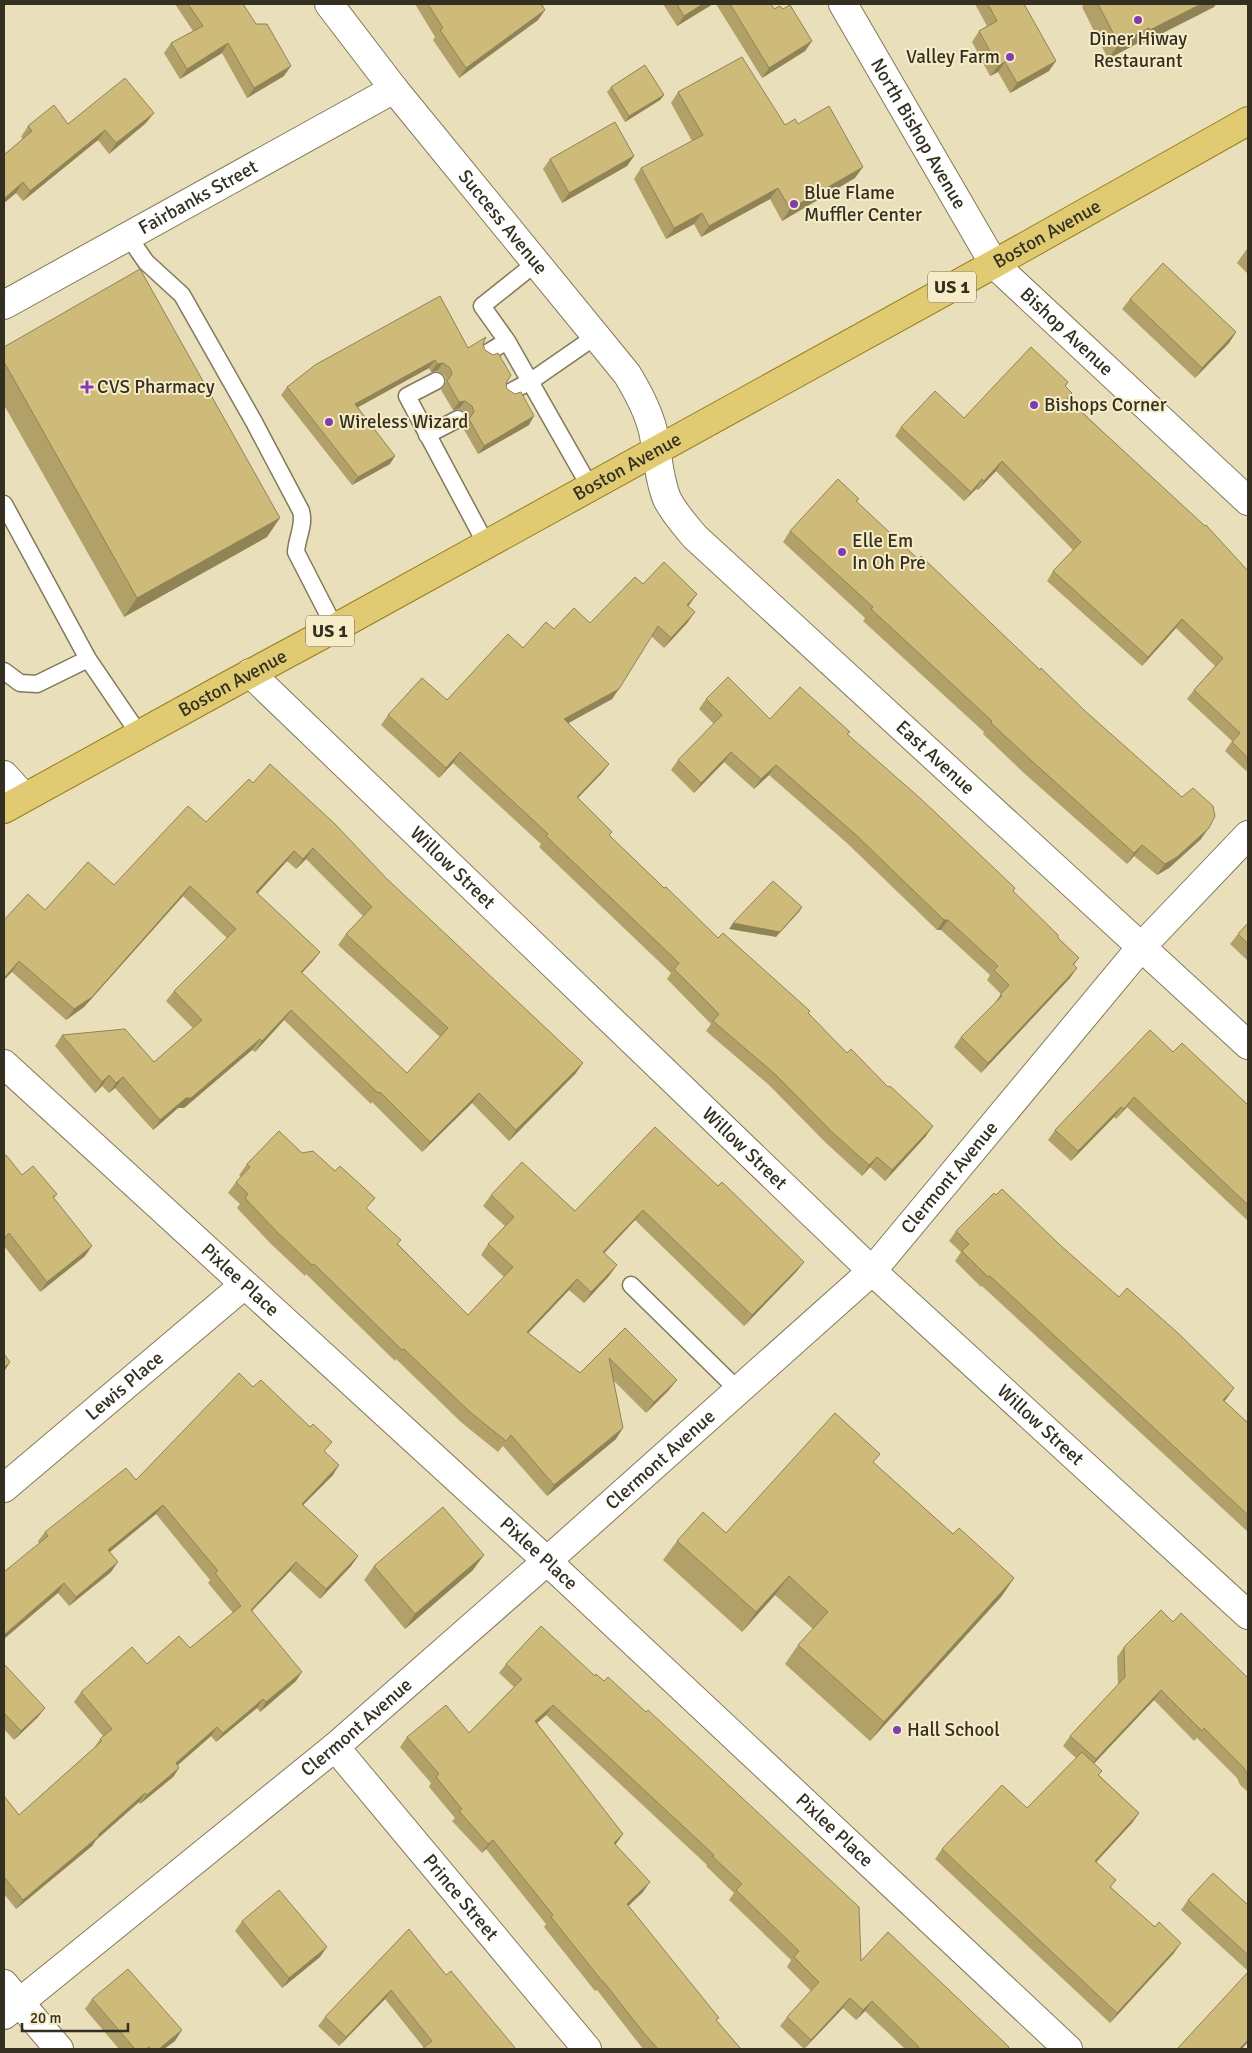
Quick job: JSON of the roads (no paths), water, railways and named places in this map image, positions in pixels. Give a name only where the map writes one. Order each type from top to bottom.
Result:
[{"type":"main road","name":"Boston Avenue","points":[[14,803],[994,264],[1248,120]]},
{"type":"street","name":"Success Avenue","points":[[329,4],[394,89],[627,374],[648,414],[655,450]]},
{"type":"street","name":"North Bishop Avenue","points":[[843,4],[994,264]]},
{"type":"street","name":"Fairbanks Street","points":[[4,305],[394,89]]},
{"type":"street","name":"Bishop Avenue","points":[[994,264],[1248,501]]},
{"type":"street","name":"East Avenue","points":[[655,450],[660,476],[668,500],[695,537],[1248,1045]]},
{"type":"street","name":"Willow Street","points":[[250,674],[872,1271],[1248,1615]]},
{"type":"street","points":[[4,775],[14,803]]},
{"type":"street","name":"Clermont Avenue","points":[[9,2000],[335,1747],[872,1271],[1142,946],[1248,835]]},
{"type":"street","name":"Pixlee Place","points":[[4,1064],[547,1561],[1068,2049]]},
{"type":"street","name":"Lewis Place","points":[[4,1488],[244,1285]]},
{"type":"street","name":"Prince Street","points":[[335,1747],[587,2049]]},
{"type":"street","points":[[9,2000],[59,2049]]},
{"type":"lane","points":[[128,236],[146,262],[182,296],[254,422],[301,511],[304,521],[297,539],[296,552],[335,628]]},
{"type":"lane","points":[[536,262],[482,306],[507,341],[531,380],[590,487]]},
{"type":"lane","points":[[510,392],[596,336]]},
{"type":"lane","points":[[487,353],[507,341]]},
{"type":"lane","points":[[436,381],[407,396],[486,544]]},
{"type":"lane","points":[[427,435],[458,418]]},
{"type":"lane","points":[[4,504],[88,659],[139,734]]},
{"type":"lane","points":[[4,671],[20,683],[38,684],[88,659]]},
{"type":"lane","points":[[631,1285],[738,1390]]},
{"type":"place","name":"Diner Hiway Restaurant","points":[[1138,20]]},
{"type":"place","name":"Valley Farm","points":[[1010,57]]},
{"type":"place","name":"Blue Flame Muffler Center","points":[[794,204]]},
{"type":"place","name":"CVS Pharmacy","points":[[87,387]]},
{"type":"place","name":"Bishops Corner","points":[[1034,405]]},
{"type":"place","name":"Wireless Wizard","points":[[329,422]]},
{"type":"place","name":"Elle Em In Oh Pre","points":[[842,552]]},
{"type":"place","name":"Hall School","points":[[897,1730]]}]
